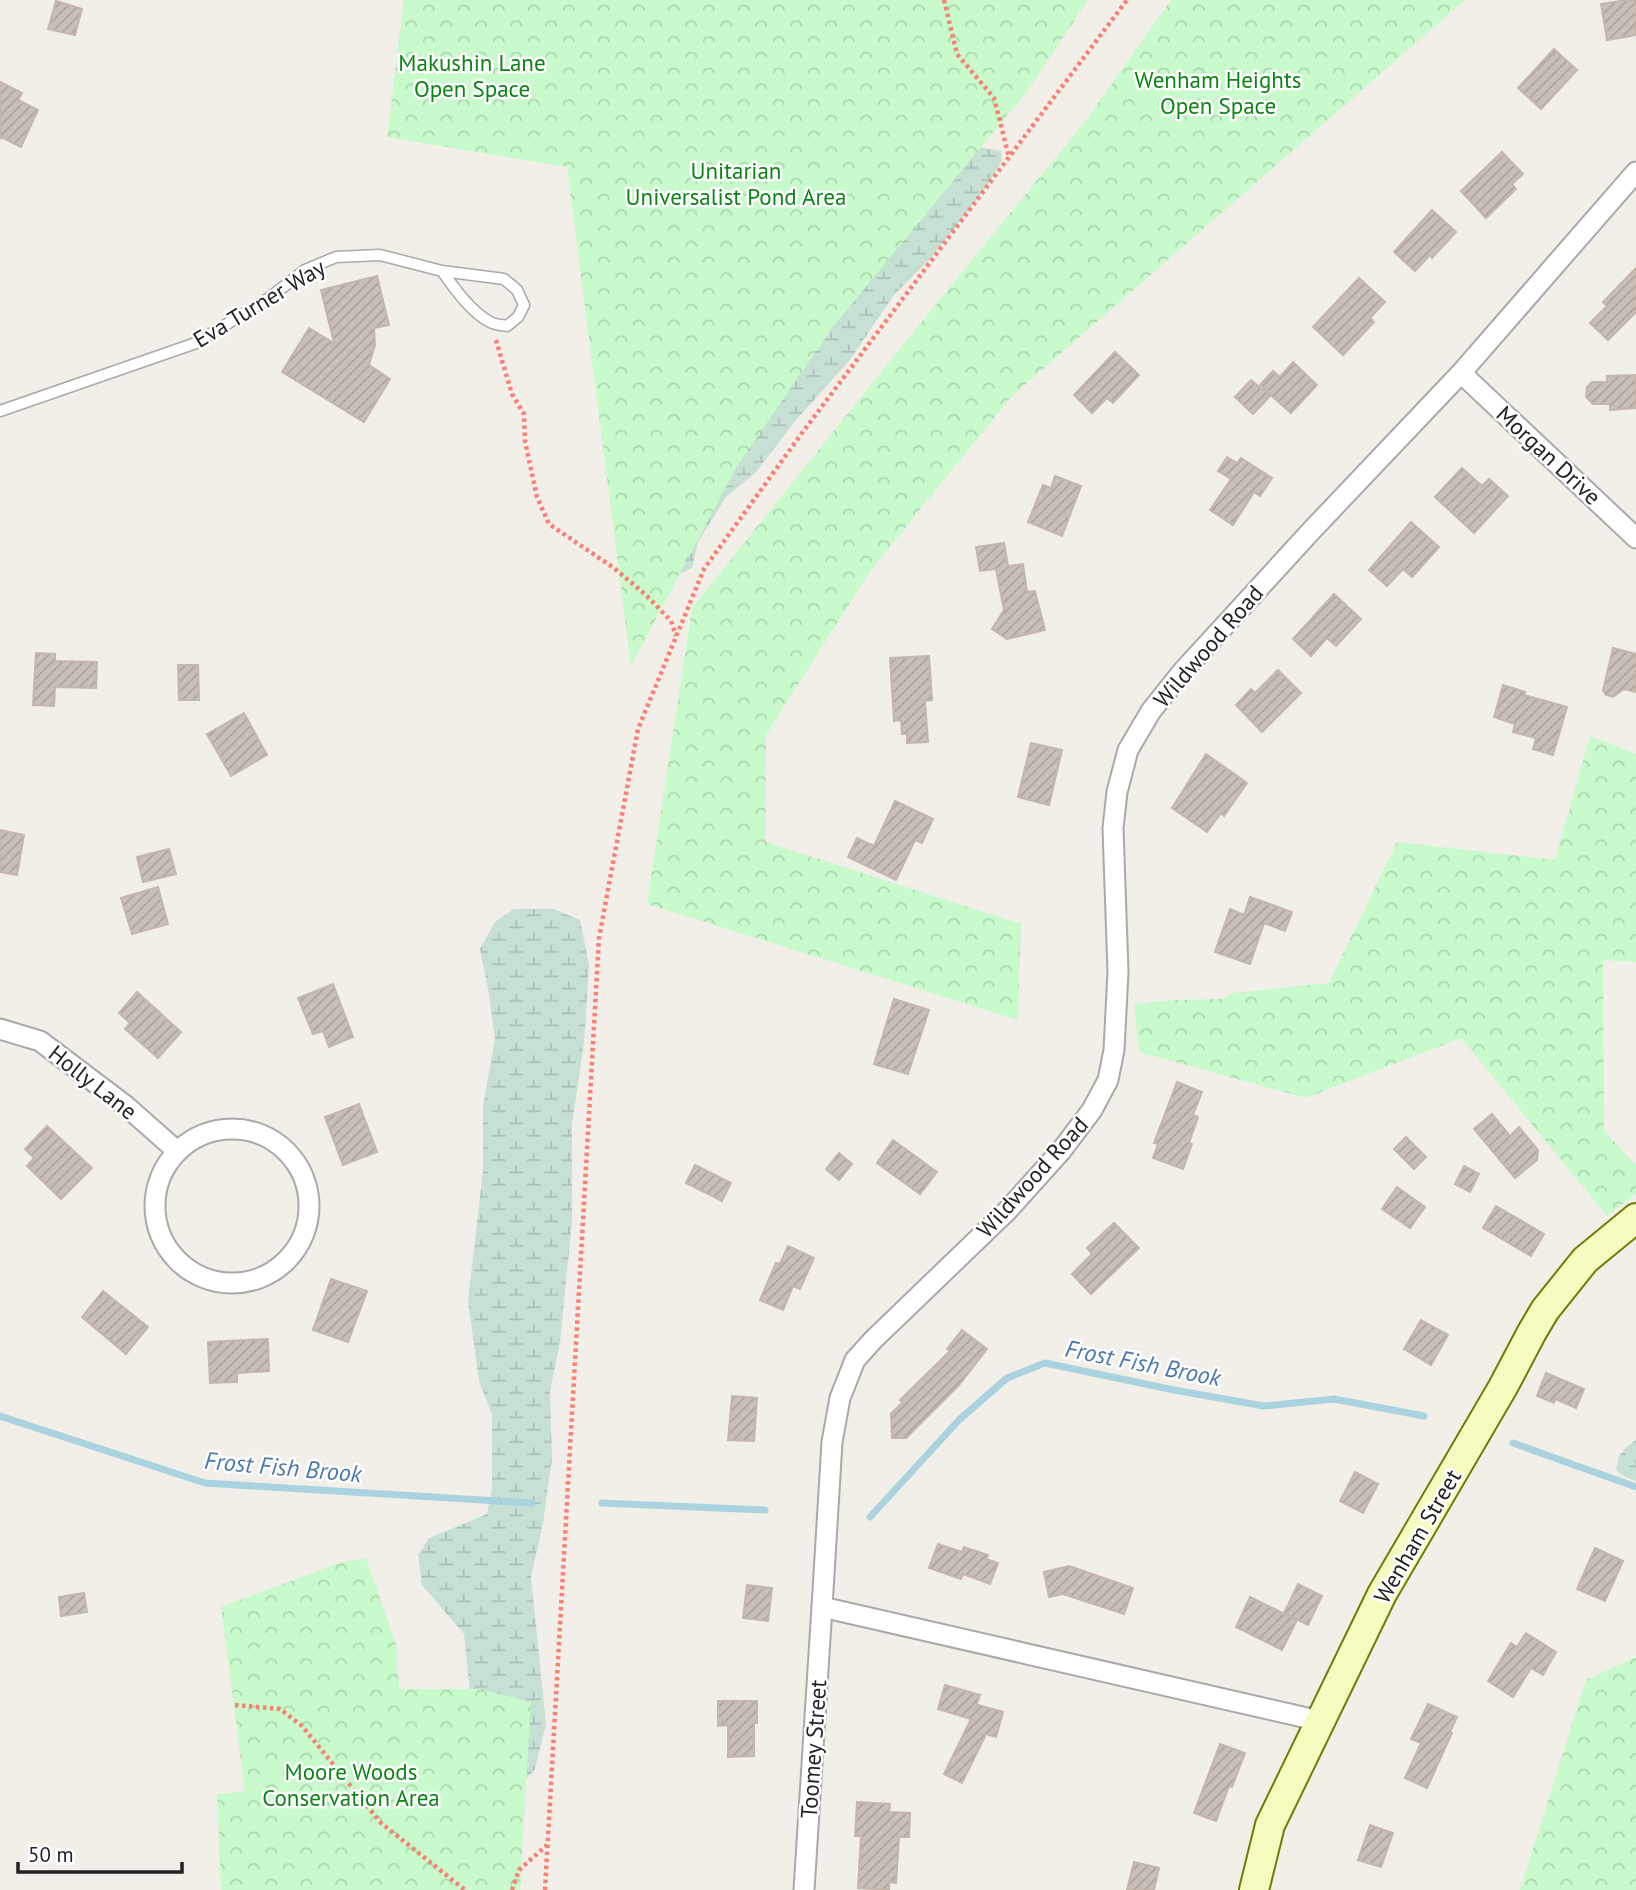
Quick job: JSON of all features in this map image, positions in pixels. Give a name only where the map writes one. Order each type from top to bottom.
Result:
[{"type":"main road","name":"Wenham Street","points":[[1254,1890],[1270,1825],[1382,1594],[1545,1310],[1585,1259],[1636,1218]]},
{"type":"street","name":"Wildwood Road","points":[[822,1607],[832,1443],[840,1398],[855,1360],[1007,1211],[1061,1151],[1092,1110],[1108,1080],[1115,1035],[1118,972],[1113,828],[1117,792],[1128,750],[1151,711],[1183,671],[1461,373],[1636,172]]},
{"type":"street","name":"Morgan Drive","points":[[1461,373],[1636,538]]},
{"type":"street","name":"Holly Lane","points":[[0,1029],[40,1041],[126,1106],[177,1151]]},
{"type":"street","points":[[224,1129],[250,1130],[274,1141],[294,1159],[306,1182],[310,1208],[304,1234],[291,1257],[270,1273],[249,1281],[227,1283],[205,1279],[186,1268],[170,1253],[159,1234],[154,1212],[156,1190],[163,1169],[177,1151],[198,1136],[211,1132],[224,1129]]},
{"type":"street","points":[[822,1607],[1320,1721]]},
{"type":"street","name":"Toomey Street","points":[[804,1890],[822,1607]]},
{"type":"lane","name":"Eva Turner Way","points":[[0,411],[196,343],[269,298],[305,270],[336,257],[380,256],[442,271],[504,279],[517,290],[524,305],[518,317],[507,326],[491,323]]},
{"type":"lane","points":[[442,271],[454,289],[491,323]]},
{"type":"path","points":[[944,0],[957,54],[993,98],[1009,158]]},
{"type":"path","points":[[545,1890],[599,938],[638,729],[704,569],[802,433],[1127,0]]},
{"type":"path","points":[[491,323],[512,394],[524,414],[537,497],[549,524],[614,568],[647,596],[671,621],[676,637]]},
{"type":"path","points":[[235,1705],[279,1709],[302,1726],[381,1823],[465,1890]]},
{"type":"path","points":[[512,1890],[519,1870],[548,1845]]},
{"type":"green space","name":"Unitarian Universalist Pond Area","points":[[404,0],[1088,0],[1029,89],[832,328],[736,468],[631,666],[567,167],[387,137]]},
{"type":"green space","name":"Wenham Heights Open Space","points":[[1171,0],[1465,0],[1011,397],[871,570],[766,735],[766,842],[1021,924],[1018,1020],[647,904],[692,608],[1086,120]]},
{"type":"green space","points":[[947,142],[1001,151],[1002,160],[988,185],[931,258],[894,295],[849,361],[796,420],[756,472],[726,497],[698,542],[692,568],[656,585]]},
{"type":"green space","points":[[1590,736],[1636,754],[1636,962],[1603,960],[1604,1131],[1636,1165],[1636,1194],[1607,1216],[1461,1038],[1306,1098],[1139,1052],[1134,1004],[1222,999],[1232,993],[1329,983],[1397,842],[1555,860]]},
{"type":"green space","points":[[514,909],[554,909],[580,920],[589,965],[584,1042],[572,1124],[572,1221],[560,1342],[550,1391],[552,1458],[543,1523],[531,1577],[546,1724],[535,1769],[521,1785],[475,1742],[464,1634],[422,1585],[418,1555],[429,1538],[487,1514],[492,1489],[492,1415],[479,1381],[468,1301],[483,1171],[483,1106],[495,1039],[480,949],[495,922]]},
{"type":"green space","points":[[1636,1440],[1636,1481],[1616,1470],[1622,1452]]},
{"type":"green space","name":"Moore Woods Conservation Area","points":[[366,1558],[397,1647],[399,1689],[478,1689],[531,1702],[520,1890],[221,1890],[217,1794],[245,1791],[221,1607],[339,1563]]},
{"type":"green space","points":[[1636,1657],[1636,1890],[1520,1890],[1586,1680]]},
{"type":"building","points":[[1636,0],[1636,35],[1607,40],[1601,4]]},
{"type":"building","points":[[56,1],[82,9],[75,35],[48,29]]},
{"type":"building","points":[[1554,49],[1577,70],[1541,109],[1518,88]]},
{"type":"building","points":[[0,82],[22,93],[18,100],[38,110],[21,147],[1,137],[0,139]]},
{"type":"building","points":[[1502,152],[1523,174],[1512,184],[1516,189],[1486,218],[1461,191]]},
{"type":"building","points":[[1432,210],[1456,232],[1432,258],[1430,255],[1415,271],[1394,252]]},
{"type":"building","points":[[1636,268],[1636,312],[1608,340],[1590,323],[1607,306],[1603,302]]},
{"type":"building","points":[[377,276],[389,325],[374,328],[375,345],[369,365],[390,379],[364,422],[282,372],[309,328],[334,343],[321,290]]},
{"type":"building","points":[[1359,278],[1385,302],[1370,318],[1374,322],[1343,355],[1313,327]]},
{"type":"building","points":[[1115,352],[1139,375],[1113,403],[1107,398],[1092,413],[1074,395]]},
{"type":"building","points":[[1293,362],[1317,385],[1291,413],[1260,385],[1273,371],[1280,377]]},
{"type":"building","points":[[1636,375],[1636,408],[1610,410],[1610,404],[1593,404],[1586,397],[1587,387],[1592,382],[1607,382],[1607,376]]},
{"type":"building","points":[[1251,380],[1270,396],[1253,414],[1235,397]]},
{"type":"building","points":[[1227,457],[1237,463],[1241,458],[1272,478],[1260,496],[1254,492],[1233,525],[1210,510],[1231,479],[1218,471]]},
{"type":"building","points":[[1462,468],[1482,486],[1489,479],[1508,496],[1474,533],[1435,497]]},
{"type":"building","points":[[1055,476],[1081,486],[1062,536],[1028,522],[1043,485],[1051,488]]},
{"type":"building","points":[[1411,522],[1439,547],[1412,577],[1403,569],[1387,586],[1369,570]]},
{"type":"building","points":[[1004,543],[1008,566],[1023,564],[1027,592],[1035,591],[1045,630],[1007,639],[992,629],[1004,610],[996,569],[980,571],[976,547]]},
{"type":"building","points":[[1334,594],[1361,619],[1336,646],[1327,638],[1311,656],[1293,639]]},
{"type":"building","points":[[1613,648],[1636,654],[1636,692],[1624,689],[1613,697],[1606,695],[1603,690]]},
{"type":"building","points":[[36,653],[55,654],[55,661],[97,662],[96,688],[55,687],[54,706],[33,705]]},
{"type":"building","points":[[929,656],[932,700],[925,701],[928,742],[907,743],[907,734],[902,734],[901,720],[894,721],[890,658]]},
{"type":"building","points":[[178,665],[198,665],[199,700],[179,700]]},
{"type":"building","points":[[1278,670],[1301,693],[1262,732],[1236,705],[1251,689],[1255,693]]},
{"type":"building","points":[[1503,685],[1525,692],[1524,695],[1567,707],[1553,755],[1533,749],[1536,738],[1513,732],[1515,724],[1494,717]]},
{"type":"building","points":[[244,713],[267,755],[231,776],[207,734]]},
{"type":"building","points":[[1031,743],[1062,750],[1049,805],[1018,797]]},
{"type":"building","points":[[1206,754],[1247,783],[1224,816],[1221,813],[1207,832],[1172,808]]},
{"type":"building","points":[[895,801],[933,819],[922,843],[915,840],[896,880],[848,857],[857,838],[874,846]]},
{"type":"building","points":[[0,830],[24,835],[17,875],[0,872]]},
{"type":"building","points":[[169,849],[176,874],[143,882],[137,857]]},
{"type":"building","points":[[158,887],[168,924],[132,934],[121,898]]},
{"type":"building","points":[[1250,897],[1292,912],[1285,931],[1264,923],[1250,964],[1215,952],[1230,909],[1244,915]]},
{"type":"building","points":[[333,984],[353,1037],[329,1047],[323,1031],[313,1034],[298,998]]},
{"type":"building","points":[[137,992],[181,1032],[158,1058],[125,1029],[130,1023],[119,1013]]},
{"type":"building","points":[[894,999],[929,1010],[908,1074],[874,1064]]},
{"type":"building","points":[[1177,1082],[1202,1092],[1193,1115],[1198,1117],[1183,1169],[1153,1158],[1158,1144],[1154,1143]]},
{"type":"building","points":[[359,1104],[377,1152],[343,1165],[325,1117]]},
{"type":"building","points":[[1492,1114],[1510,1136],[1519,1127],[1538,1150],[1537,1160],[1515,1178],[1474,1129]]},
{"type":"building","points":[[47,1126],[92,1168],[61,1199],[27,1166],[34,1158],[25,1149]]},
{"type":"building","points":[[1406,1137],[1426,1157],[1414,1169],[1394,1149]]},
{"type":"building","points":[[893,1140],[937,1172],[920,1194],[877,1163]]},
{"type":"building","points":[[839,1153],[852,1164],[839,1180],[826,1169]]},
{"type":"building","points":[[695,1165],[731,1183],[722,1201],[686,1183]]},
{"type":"building","points":[[1464,1166],[1479,1174],[1470,1192],[1455,1184]]},
{"type":"building","points":[[1397,1187],[1425,1207],[1410,1228],[1382,1209]]},
{"type":"building","points":[[1496,1206],[1544,1234],[1531,1256],[1483,1228]]},
{"type":"building","points":[[1114,1223],[1139,1248],[1091,1294],[1072,1274],[1092,1254],[1087,1248]]},
{"type":"building","points":[[788,1246],[814,1258],[800,1289],[793,1286],[783,1310],[760,1300],[776,1263],[780,1264]]},
{"type":"building","points":[[331,1279],[367,1291],[348,1342],[313,1330]]},
{"type":"building","points":[[103,1291],[148,1327],[126,1354],[82,1317]]},
{"type":"building","points":[[1421,1320],[1448,1335],[1431,1365],[1404,1349]]},
{"type":"building","points":[[962,1330],[987,1349],[959,1385],[906,1438],[892,1438],[891,1414],[903,1402],[900,1400],[950,1351],[947,1349]]},
{"type":"building","points":[[268,1339],[269,1371],[237,1373],[237,1382],[210,1383],[208,1342]]},
{"type":"building","points":[[1546,1373],[1584,1389],[1576,1408],[1555,1399],[1554,1403],[1537,1396]]},
{"type":"building","points":[[732,1396],[757,1398],[754,1441],[728,1440]]},
{"type":"building","points":[[1355,1472],[1378,1484],[1363,1513],[1340,1501]]},
{"type":"building","points":[[938,1544],[962,1552],[964,1547],[988,1555],[986,1559],[998,1563],[990,1584],[963,1574],[961,1579],[929,1568]]},
{"type":"building","points":[[1595,1548],[1623,1561],[1605,1601],[1577,1589]]},
{"type":"building","points":[[1069,1566],[1133,1588],[1124,1614],[1063,1594],[1049,1597],[1044,1572]]},
{"type":"building","points":[[1298,1584],[1322,1596],[1308,1625],[1284,1613]]},
{"type":"building","points":[[747,1585],[772,1588],[768,1621],[743,1618]]},
{"type":"building","points":[[84,1593],[87,1612],[61,1616],[59,1597]]},
{"type":"building","points":[[1250,1597],[1297,1620],[1282,1650],[1236,1627]]},
{"type":"building","points":[[1526,1633],[1556,1652],[1543,1675],[1531,1668],[1513,1697],[1488,1681],[1511,1643],[1517,1647]]},
{"type":"building","points":[[945,1685],[980,1695],[974,1712],[978,1705],[1003,1712],[996,1737],[986,1734],[962,1783],[944,1774],[971,1719],[938,1709]]},
{"type":"building","points":[[718,1701],[757,1701],[754,1756],[728,1757],[728,1725],[718,1726]]},
{"type":"building","points":[[1428,1704],[1457,1717],[1427,1788],[1405,1778],[1421,1743],[1411,1739]]},
{"type":"building","points":[[1220,1744],[1245,1753],[1216,1821],[1194,1813]]},
{"type":"building","points":[[857,1802],[890,1804],[889,1812],[910,1813],[909,1837],[899,1837],[896,1883],[889,1882],[889,1890],[858,1888],[861,1836],[855,1836]]},
{"type":"building","points":[[1370,1825],[1393,1833],[1381,1867],[1358,1860]]},
{"type":"building","points":[[1134,1862],[1159,1868],[1154,1890],[1127,1890]]},
{"type":"waterway","name":"Frost Fish Brook","points":[[870,1517],[959,1420],[1007,1378],[1045,1363],[1264,1406],[1334,1399],[1424,1416]]},
{"type":"waterway","name":"Frost Fish Brook","points":[[0,1416],[205,1483],[531,1503]]},
{"type":"waterway","name":"Frost Fish Brook","points":[[1513,1443],[1636,1487]]},
{"type":"waterway","name":"Frost Fish Brook","points":[[602,1503],[765,1510]]},
{"type":"park label","name":"Makushin Lane Open Space","points":[[472,75]]}]
